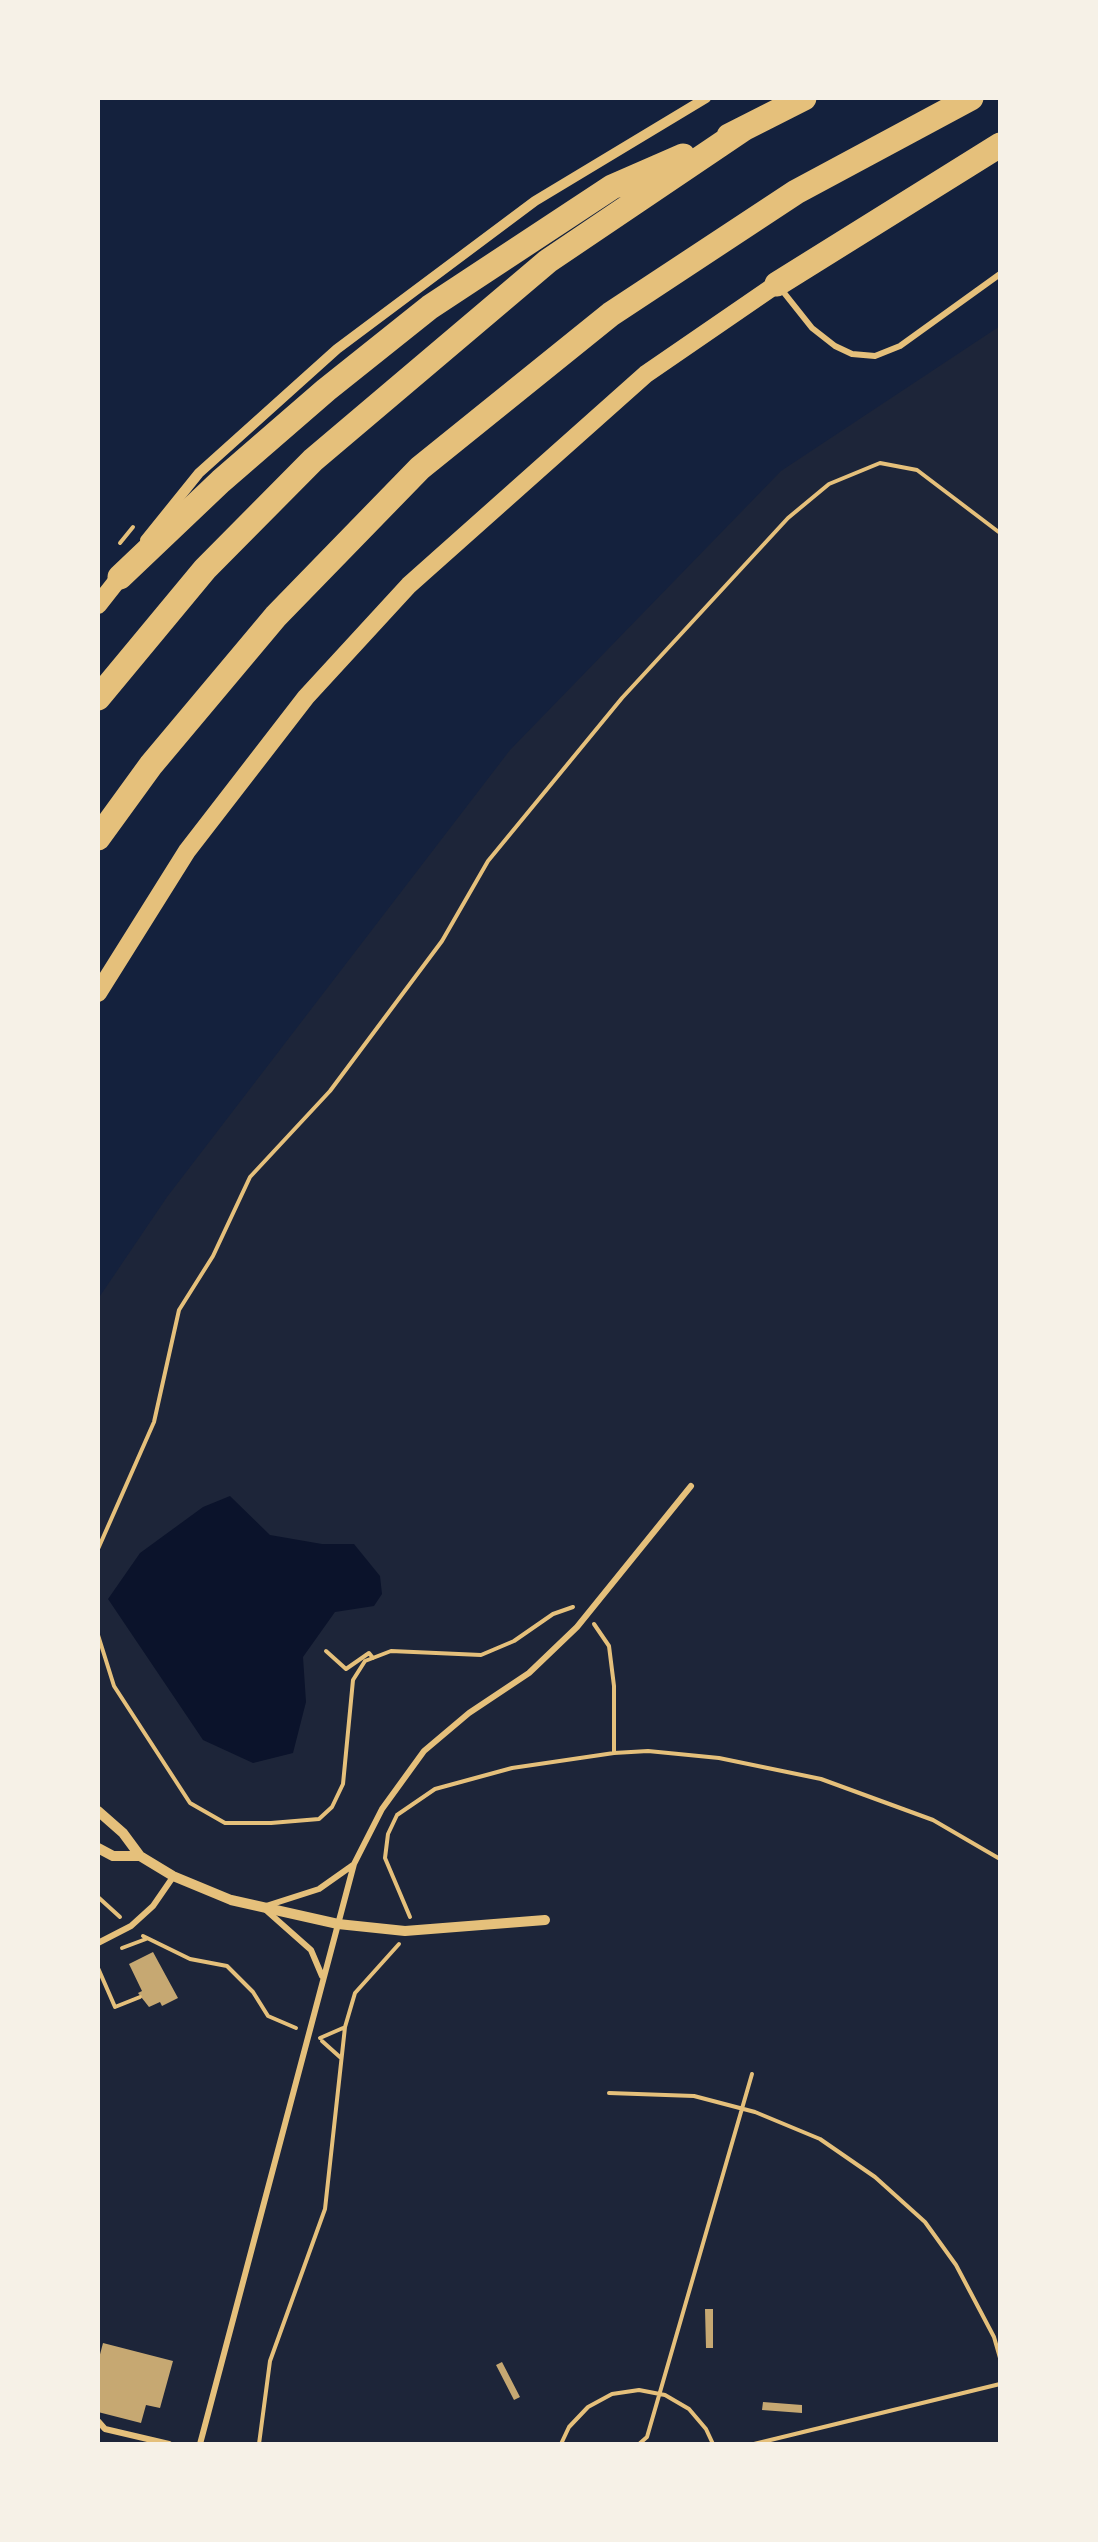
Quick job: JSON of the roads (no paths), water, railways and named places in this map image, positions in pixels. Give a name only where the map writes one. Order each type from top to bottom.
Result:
[{"type":"highway","points":[[120,578],[236,468],[430,306],[612,188],[804,98]]},
{"type":"highway","points":[[98,838],[151,765],[276,616],[420,468],[611,314],[796,192],[971,98]]},
{"type":"highway","points":[[98,698],[205,568],[313,460],[548,261],[742,130]]},
{"type":"highway","points":[[777,284],[1000,145]]},
{"type":"street","points":[[98,605],[159,520],[199,474],[337,349],[534,201],[706,98]]},
{"type":"street","points":[[98,993],[187,851],[306,696],[409,585],[646,374],[777,284]]},
{"type":"street","points":[[98,1811],[124,1833],[140,1856],[174,1876],[230,1900],[338,1924],[405,1930],[546,1920]]},
{"type":"street","points":[[98,1848],[113,1856],[140,1856]]},
{"type":"lane","points":[[777,284],[812,328],[834,346],[852,354],[874,356],[900,346],[1000,274]]},
{"type":"lane","points":[[200,2444],[354,1864],[382,1809],[424,1751],[469,1713],[529,1672],[588,1614],[691,1486]]},
{"type":"lane","points":[[262,1907],[319,1889],[354,1864]]},
{"type":"lane","points":[[98,1943],[131,1926],[153,1906],[174,1876]]},
{"type":"lane","points":[[262,1907],[311,1950],[323,1980]]},
{"type":"lane","points":[[98,2422],[105,2429],[169,2444]]}]
